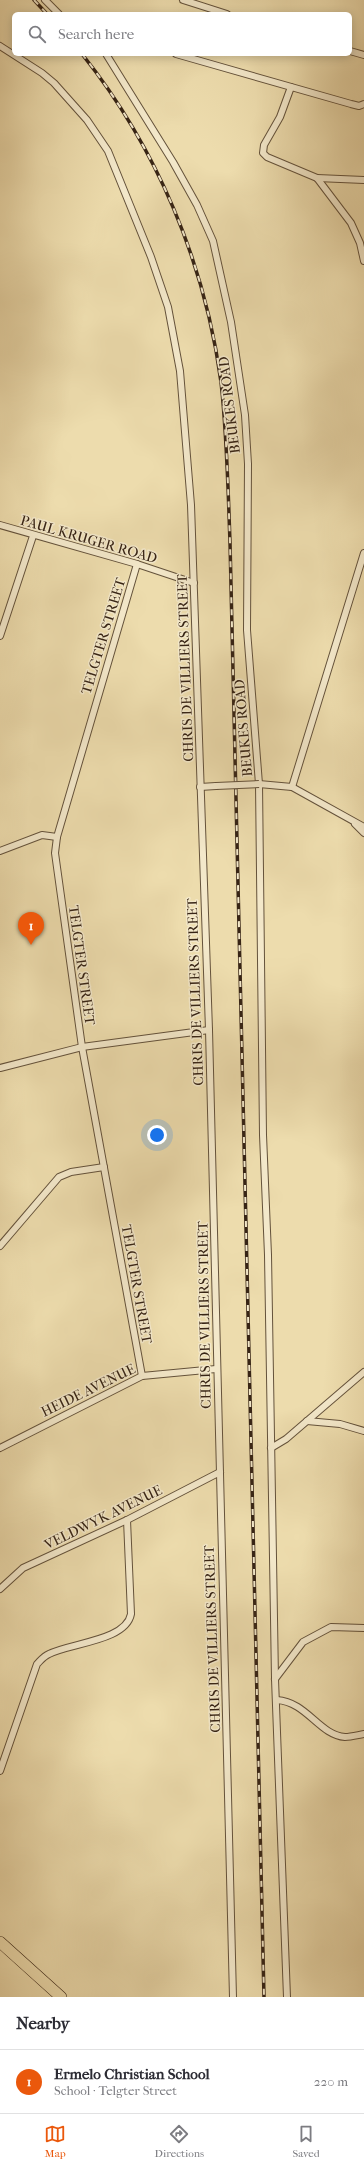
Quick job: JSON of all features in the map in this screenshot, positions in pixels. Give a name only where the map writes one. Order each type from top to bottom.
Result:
[{"type":"highway","points":[[0,1942],[37,1977],[61,1997]]},
{"type":"highway","points":[[37,1977],[54,1997]]},
{"type":"street","points":[[45,0],[57,12]]},
{"type":"street","points":[[183,0],[213,12]]},
{"type":"street","name":"CHRIS DE VILLIERS STREET","points":[[0,46],[12,54]]},
{"type":"street","points":[[352,52],[364,55]]},
{"type":"street","name":"CHRIS DE VILLIERS STREET","points":[[16,56],[42,73],[54,83],[97,134],[115,165],[151,257],[168,307],[180,371],[191,505],[209,1030],[232,1997]]},
{"type":"street","name":"BEUKES ROAD","points":[[107,56],[174,162],[212,241],[231,322],[247,438],[247,630],[260,784],[263,1135],[268,1255],[275,1679],[277,1700],[287,1997]]},
{"type":"street","points":[[199,57],[291,87],[359,106],[364,104]]},
{"type":"street","points":[[291,87],[281,113],[264,145],[263,153],[273,160],[317,178],[364,180]]},
{"type":"street","points":[[317,178],[351,223],[360,243],[364,261]]},
{"type":"street","name":"PAUL KRUGER ROAD","points":[[0,525],[34,536],[137,564],[194,583]]},
{"type":"street","points":[[0,636],[34,536]]},
{"type":"street","points":[[292,787],[364,553]]},
{"type":"street","name":"TELGTER STREET","points":[[137,564],[57,837],[55,853],[82,1047],[142,1376]]},
{"type":"street","points":[[200,787],[260,784],[292,787],[364,827]]},
{"type":"street","points":[[351,819],[364,833]]},
{"type":"street","points":[[0,851],[42,834],[57,837]]},
{"type":"street","points":[[0,1068],[82,1047],[209,1030]]},
{"type":"street","points":[[0,1246],[59,1177],[71,1172],[104,1167]]},
{"type":"street","name":"HEIDE AVENUE","points":[[0,1448],[142,1376],[216,1369]]},
{"type":"street","points":[[271,1448],[286,1439],[364,1372]]},
{"type":"street","points":[[307,1421],[340,1424],[364,1431]]},
{"type":"street","name":"VELDWYK AVENUE","points":[[0,1589],[23,1568],[127,1520],[220,1472]]},
{"type":"street","points":[[0,1771],[37,1664],[48,1654],[116,1632],[128,1622],[131,1614],[127,1520]]},
{"type":"street","points":[[275,1679],[303,1642],[331,1627],[364,1628]]},
{"type":"street","points":[[277,1700],[296,1704],[338,1736],[348,1737],[364,1734]]},
{"type":"railway","points":[[34,0],[45,12]]},
{"type":"railway","points":[[84,56],[109,90],[133,128],[155,168],[174,209],[190,251],[214,338],[221,382],[225,422],[230,542],[264,1997]]},
{"type":"place","name":"Ermelo Christian School","points":[[31,945]]}]
